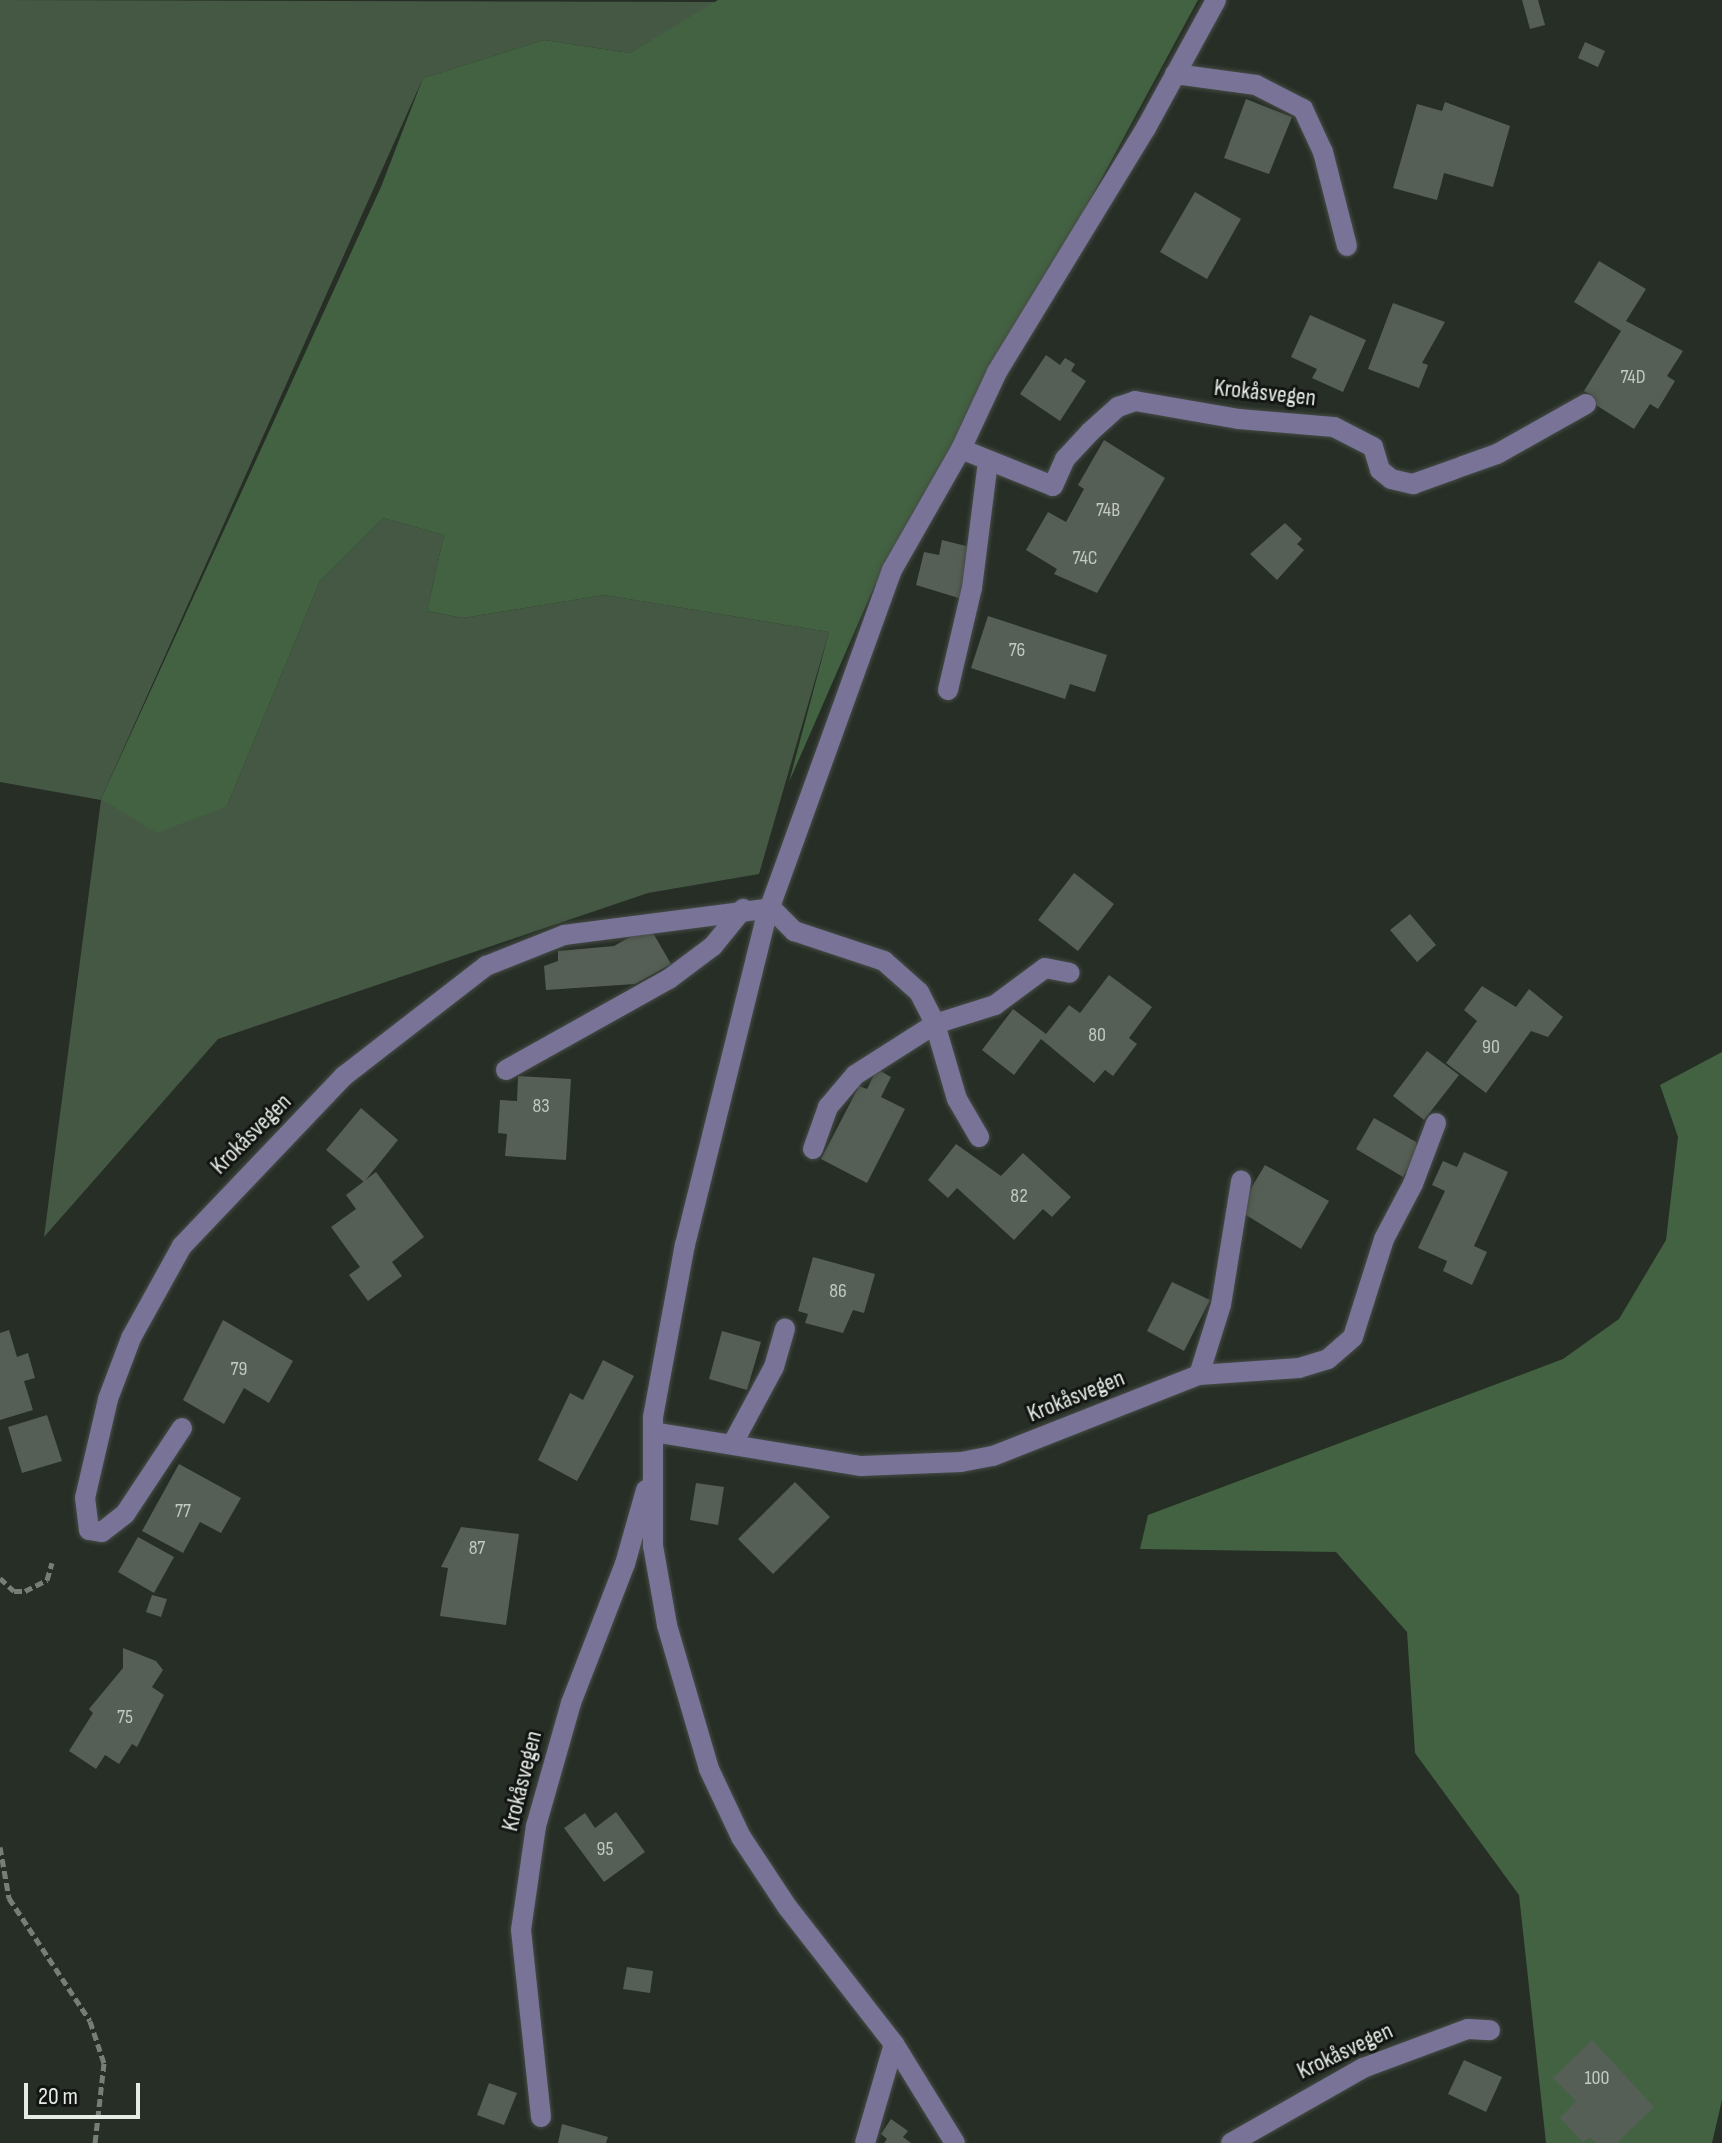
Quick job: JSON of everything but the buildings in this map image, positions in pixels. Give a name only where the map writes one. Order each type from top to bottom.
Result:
[{"type":"street","name":"Krokåsvegen","points":[[955,2143],[894,2044],[780,1897],[741,1837],[709,1769],[667,1625],[653,1546],[653,1432],[685,1245],[771,908],[892,570],[961,449],[997,372],[1216,0]]},
{"type":"street","points":[[1175,74],[1256,85],[1303,109],[1323,152],[1347,246]]},
{"type":"street","name":"Krokåsvegen","points":[[961,449],[1053,486],[1065,459],[1090,432],[1118,407],[1135,401],[1239,419],[1334,427],[1373,447],[1380,470],[1391,479],[1413,484],[1497,454],[1586,404]]},
{"type":"street","points":[[948,690],[972,588],[988,461]]},
{"type":"street","name":"Krokåsvegen","points":[[182,1428],[125,1514],[102,1532],[89,1530],[85,1498],[108,1399],[131,1338],[161,1280],[209,1213],[344,1076],[486,966],[593,928],[771,908]]},
{"type":"street","points":[[771,908],[794,931],[884,961],[907,976],[935,1024],[957,1099],[979,1137]]},
{"type":"street","points":[[506,1070],[669,979],[713,946],[743,909]]},
{"type":"street","points":[[813,1149],[828,1107],[842,1088],[935,1024],[995,1005],[1045,968],[1070,973]]},
{"type":"street","name":"Krokåsvegen","points":[[653,1432],[861,1466],[961,1462],[993,1456],[1199,1375],[1299,1368],[1341,1351],[1353,1337],[1384,1239],[1436,1123]]},
{"type":"street","points":[[1199,1375],[1221,1305],[1228,1233],[1241,1181]]},
{"type":"street","points":[[733,1443],[774,1367],[785,1329]]},
{"type":"street","name":"Krokåsvegen","points":[[541,2117],[521,1930],[533,1839],[571,1703],[625,1564],[652,1472]]},
{"type":"street","name":"Krokåsvegen","points":[[1231,2143],[1363,2068],[1468,2029],[1490,2030]]},
{"type":"street","points":[[865,2143],[894,2044]]},
{"type":"path","points":[[0,1578],[14,1591],[25,1591],[47,1580],[52,1563]]},
{"type":"path","points":[[0,1847],[9,1898],[90,2021],[104,2063],[95,2143]]},
{"type":"green space","points":[[0,0],[719,2],[630,53],[544,40],[423,78],[101,799],[227,806],[320,581],[383,518],[444,535],[427,611],[463,618],[604,595],[829,632],[759,874],[648,893],[218,1039],[44,1237],[101,800],[0,782]]},
{"type":"green space","points":[[718,0],[1198,0],[914,526],[875,585],[789,782],[829,632],[604,595],[463,618],[427,611],[444,535],[383,518],[320,581],[227,806],[157,833],[101,799],[381,187],[423,78],[544,40],[630,53]]},
{"type":"green space","points":[[1722,1052],[1722,2100],[1712,2143],[1546,2143],[1519,1895],[1415,1753],[1407,1632],[1336,1552],[1140,1549],[1148,1515],[1563,1359],[1619,1319],[1666,1240],[1678,1137],[1660,1085]]}]
